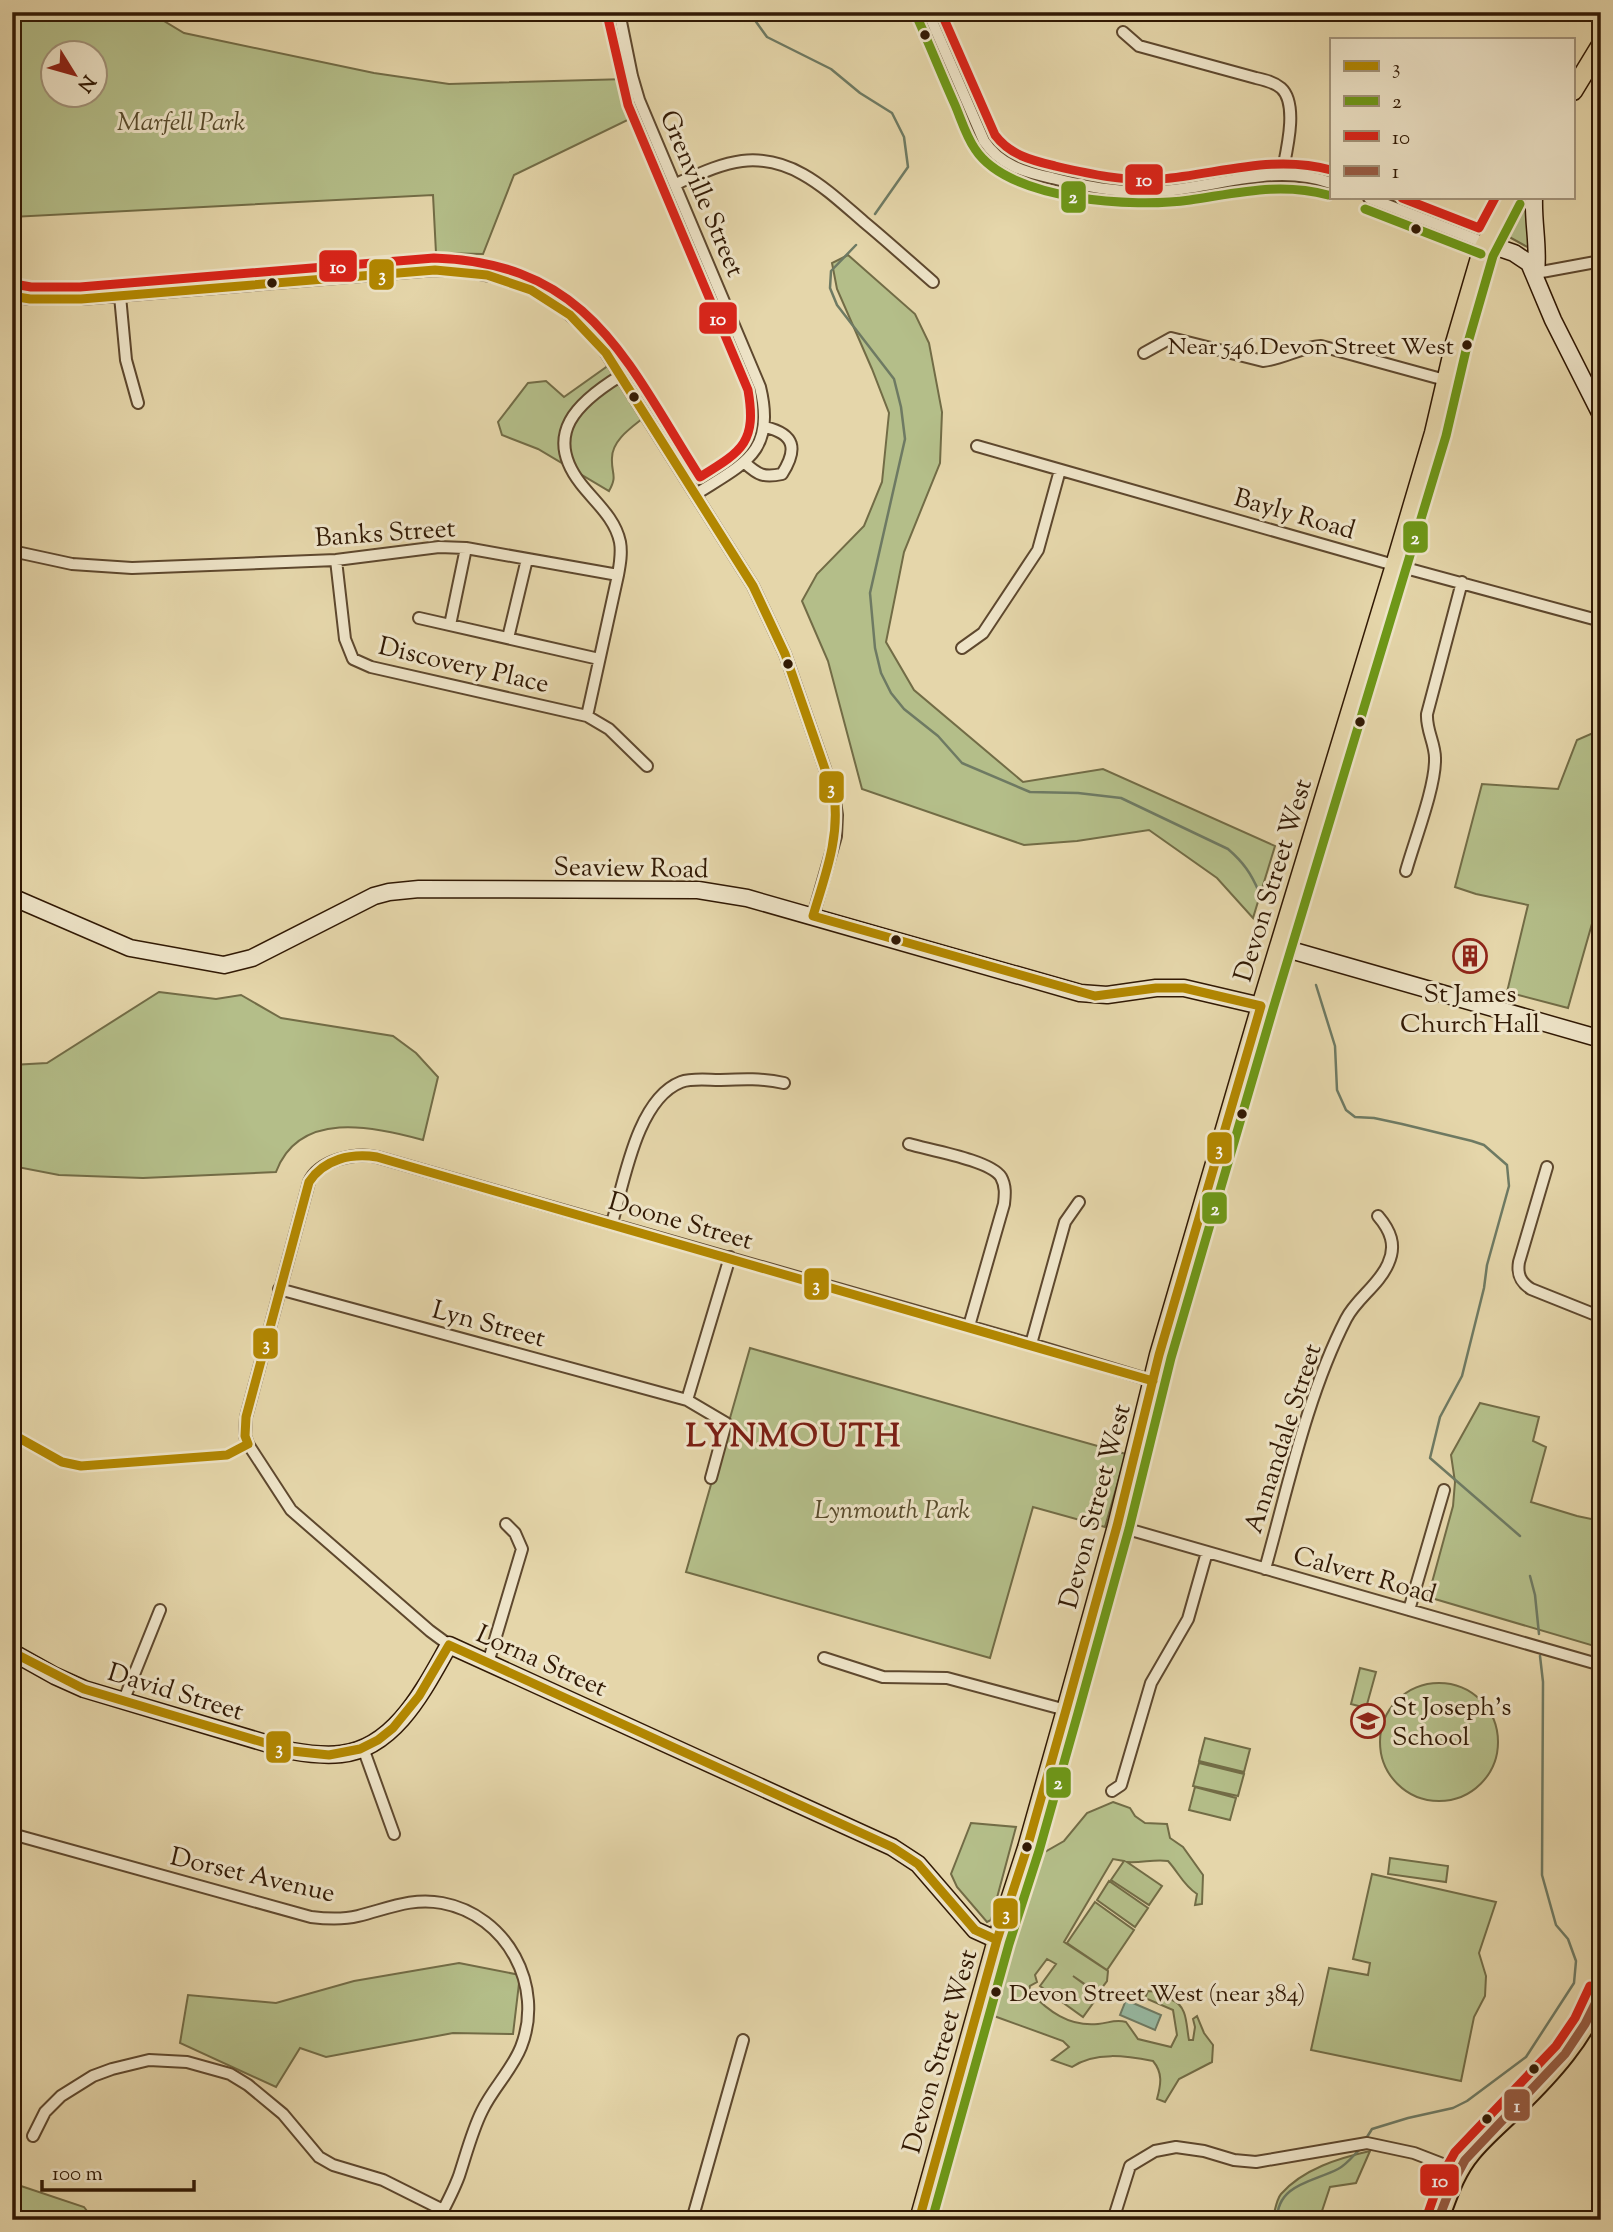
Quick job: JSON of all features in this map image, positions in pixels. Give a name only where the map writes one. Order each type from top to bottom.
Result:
[{"type":"highway","points":[[1438,2220],[1458,2170],[1477,2145],[1566,2053],[1585,2025],[1601,1991]]},
{"type":"main road","points":[[1574,89],[1601,45]]},
{"type":"main road","name":"Devon Street West","points":[[919,2220],[997,1940],[1027,1848],[1066,1710],[1117,1526],[1153,1381],[1261,1006],[1434,433],[1445,380],[1485,243],[1508,200]]},
{"type":"street","points":[[545,12],[589,12]]},
{"type":"street","name":"Grenville Street","points":[[620,12],[639,100],[760,387],[764,402],[765,427]]},
{"type":"street","points":[[928,12],[984,141],[991,152],[1012,167],[1072,184],[1154,191],[1282,173],[1330,183]]},
{"type":"street","points":[[1123,32],[1139,46],[1264,80],[1283,89],[1291,108],[1282,173]]},
{"type":"street","points":[[676,184],[719,166],[741,162],[757,161],[792,169],[822,186],[933,282]]},
{"type":"street","points":[[1374,200],[1522,257],[1530,263],[1553,320],[1601,415]]},
{"type":"street","points":[[1535,200],[1535,273]]},
{"type":"street","points":[[1535,273],[1601,261]]},
{"type":"street","points":[[12,296],[68,299],[120,296],[435,270],[494,275],[521,284],[548,299],[590,332],[696,494],[767,612],[785,654],[834,795],[836,836],[813,916]]},
{"type":"street","points":[[120,296],[126,360],[138,403]]},
{"type":"street","points":[[1144,353],[1171,338],[1263,361],[1321,346],[1445,380]]},
{"type":"street","points":[[587,716],[621,552],[616,529],[572,471],[566,456],[565,442],[567,428],[576,410],[589,397],[620,376]]},
{"type":"street","points":[[696,494],[745,463],[754,453],[765,427],[780,431],[790,441],[790,462],[782,474],[767,478],[757,474],[745,463]]},
{"type":"street","name":"Bayly Road","points":[[977,446],[1601,621]]},
{"type":"street","points":[[962,648],[983,633],[1038,550],[1060,470]]},
{"type":"street","name":"Banks Street","points":[[12,551],[72,565],[132,568],[336,560],[439,547],[466,548],[618,575]]},
{"type":"street","points":[[450,625],[466,548]]},
{"type":"street","points":[[508,638],[527,559]]},
{"type":"street","name":"Discovery Place","points":[[336,560],[345,639],[353,659],[371,667],[587,716],[609,729],[647,766]]},
{"type":"street","points":[[1406,871],[1433,775],[1435,756],[1426,726],[1427,714],[1462,582]]},
{"type":"street","points":[[419,618],[599,659]]},
{"type":"street","name":"Seaview Road","points":[[12,897],[130,948],[224,965],[252,958],[374,896],[405,890],[698,890],[747,898],[1095,996],[1156,988],[1184,988],[1261,1006]]},
{"type":"street","points":[[1280,947],[1601,1039]]},
{"type":"street","points":[[612,1223],[640,1129],[648,1111],[664,1092],[683,1081],[762,1078],[784,1083]]},
{"type":"street","points":[[909,1144],[985,1166],[1000,1175],[1004,1183],[1004,1204],[969,1326]]},
{"type":"street","name":"Doone Street","points":[[279,1289],[311,1177],[323,1167],[350,1157],[377,1157],[1153,1381]]},
{"type":"street","points":[[1547,1167],[1519,1262],[1519,1276],[1531,1289],[1601,1317]]},
{"type":"street","points":[[1031,1344],[1065,1222],[1079,1202]]},
{"type":"street","name":"Annandale Street","points":[[1265,1569],[1320,1380],[1347,1317],[1389,1264],[1392,1246],[1390,1231],[1378,1216]]},
{"type":"street","points":[[687,1400],[730,1257]]},
{"type":"street","name":"Lyn Street","points":[[279,1289],[687,1400],[726,1423],[711,1478]]},
{"type":"street","name":"Lorna Street","points":[[279,1289],[246,1417],[245,1436],[292,1510],[449,1645],[892,1847],[918,1864],[975,1930],[997,1940]]},
{"type":"street","points":[[1409,1610],[1444,1490]]},
{"type":"street","points":[[488,1663],[522,1549],[515,1533],[506,1524]]},
{"type":"street","name":"Calvert Road","points":[[1117,1526],[1601,1665]]},
{"type":"street","points":[[1112,1791],[1121,1786],[1151,1683],[1188,1619],[1207,1552]]},
{"type":"street","points":[[122,1702],[160,1610]]},
{"type":"street","name":"David Street","points":[[12,1653],[55,1676],[122,1702],[292,1751],[320,1755],[344,1754],[363,1748],[390,1731],[407,1713],[449,1645]]},
{"type":"street","points":[[824,1658],[883,1677],[947,1678],[1066,1710]]},
{"type":"street","points":[[363,1748],[394,1834]]},
{"type":"street","name":"Dorset Avenue","points":[[12,1834],[311,1917],[345,1919],[412,1901],[426,1901],[457,1907],[491,1926],[509,1946],[523,1972],[528,2003],[525,2033],[515,2060],[482,2110],[455,2186],[441,2215]]},
{"type":"street","points":[[692,2220],[743,2040]]},
{"type":"street","points":[[33,2136],[45,2112],[61,2096],[93,2076],[112,2068],[149,2060],[187,2062],[230,2074],[248,2084],[283,2114],[319,2157],[333,2165],[383,2180],[441,2215]]},
{"type":"street","points":[[1114,2220],[1130,2166],[1155,2151],[1176,2147],[1256,2162],[1367,2143],[1414,2153],[1458,2170]]},
{"type":"green space","name":"Marfell Park","points":[[12,12],[149,12],[184,33],[374,73],[449,84],[627,79],[640,114],[514,175],[483,254],[436,253],[433,195],[12,217]]},
{"type":"green space","points":[[1521,200],[1529,200],[1531,249],[1502,233]]},
{"type":"green space","points":[[848,255],[915,314],[929,343],[942,412],[940,463],[904,552],[886,642],[914,690],[1023,782],[1103,769],[1275,846],[1253,918],[1217,878],[1149,830],[1077,841],[1024,845],[862,789],[828,661],[802,601],[817,574],[864,526],[882,482],[889,413],[837,289],[832,263]]},
{"type":"green space","points":[[612,363],[647,415],[625,434],[613,451],[614,474],[609,491],[538,449],[502,435],[498,422],[528,383],[546,381],[564,397]]},
{"type":"green space","points":[[1593,733],[1601,734],[1601,892],[1568,1008],[1507,992],[1528,905],[1455,887],[1482,784],[1558,789],[1577,740]]},
{"type":"green space","points":[[159,992],[216,999],[241,995],[281,1018],[393,1036],[416,1053],[438,1077],[423,1140],[361,1128],[319,1131],[302,1139],[287,1152],[276,1172],[143,1178],[59,1175],[12,1166],[12,1065],[47,1063]]},
{"type":"green space","name":"Lynmouth Park","points":[[750,1348],[1126,1454],[1105,1527],[1033,1507],[990,1658],[686,1572]]},
{"type":"green space","points":[[1480,1403],[1539,1417],[1533,1441],[1546,1447],[1531,1502],[1601,1521],[1601,1648],[1428,1597],[1453,1506],[1455,1482],[1451,1455]]},
{"type":"green space","points":[[1360,1668],[1376,1672],[1366,1708],[1351,1704]]},
{"type":"green space","points":[[1439,1683],[1462,1687],[1481,1700],[1494,1719],[1498,1742],[1494,1765],[1481,1784],[1462,1797],[1439,1801],[1416,1797],[1397,1784],[1384,1765],[1380,1742],[1384,1719],[1397,1700],[1416,1687]]},
{"type":"green space","points":[[1205,1738],[1250,1749],[1244,1772],[1199,1761]]},
{"type":"green space","points":[[1199,1763],[1244,1774],[1238,1796],[1193,1786]]},
{"type":"green space","points":[[1195,1787],[1236,1798],[1230,1820],[1189,1810]]},
{"type":"green space","points":[[1113,1802],[1130,1808],[1135,1816],[1145,1823],[1167,1824],[1170,1838],[1183,1847],[1203,1875],[1202,1904],[1195,1905],[1197,1894],[1168,1861],[1127,1862],[1162,1886],[1149,1905],[1111,1880],[1124,1861],[1113,1859],[1064,1942],[1108,1971],[1107,1981],[1098,1993],[1073,1976],[1099,1995],[1083,2017],[1040,1986],[1056,1964],[1047,1959],[1035,1975],[1037,1982],[1030,1986],[1029,1991],[1052,2011],[1068,2020],[1087,2024],[1126,2022],[1138,2039],[1171,2047],[1177,2035],[1173,2010],[1145,1998],[1148,1991],[1158,1992],[1181,2007],[1189,2040],[1193,2040],[1193,2019],[1197,2016],[1213,2045],[1212,2062],[1179,2079],[1165,2102],[1157,2099],[1160,2079],[1153,2061],[1122,2056],[1101,2057],[1072,2067],[1052,2060],[1069,2047],[1063,2041],[994,2016],[1038,1856],[1064,1841],[1087,1813]]},
{"type":"green space","points":[[971,1823],[1016,1827],[991,1920],[987,1922],[957,1887],[951,1874]]},
{"type":"green space","points":[[1390,1858],[1448,1866],[1446,1882],[1388,1874]]},
{"type":"green space","points":[[1372,1874],[1496,1902],[1479,1953],[1486,1976],[1485,1996],[1474,2017],[1461,2081],[1311,2050],[1329,1968],[1368,1975],[1370,1963],[1353,1959]]},
{"type":"green space","points":[[1109,1881],[1148,1908],[1135,1927],[1097,1900]]},
{"type":"green space","points":[[1095,1902],[1134,1930],[1107,1970],[1067,1943]]},
{"type":"green space","points":[[459,1963],[520,1975],[513,2034],[453,2033],[326,2057],[300,2048],[276,2087],[180,2043],[188,1995],[276,2003],[354,1981]]},
{"type":"green space","points":[[1370,2151],[1356,2183],[1330,2187],[1319,2220],[1272,2220],[1279,2197],[1290,2185],[1311,2171],[1334,2161]]},
{"type":"green space","points":[[12,2183],[84,2207],[90,2215],[89,2220],[12,2220]]},
{"type":"shaded area","points":[[1126,2000],[1161,2015],[1155,2030],[1120,2015]]},
{"type":"waterway","points":[[749,12],[767,37],[831,69],[860,93],[892,113],[904,137],[908,167],[875,214]]},
{"type":"waterway","points":[[856,245],[831,271],[830,288],[837,305],[894,379],[905,439],[870,593],[875,648],[881,673],[891,693],[904,709],[938,736],[962,763],[1030,792],[1078,793],[1121,798],[1228,849],[1246,868],[1259,892]]},
{"type":"waterway","points":[[1316,985],[1335,1046],[1337,1090],[1346,1110],[1355,1117],[1402,1124],[1484,1145],[1507,1165],[1509,1186],[1487,1265],[1484,1288],[1462,1376],[1440,1417],[1430,1458],[1520,1536]]},
{"type":"waterway","points":[[1530,1576],[1539,1634]]},
{"type":"waterway","points":[[1367,2137],[1372,2129],[1453,2108],[1467,2101],[1526,2057],[1574,1983],[1576,1961],[1568,1939],[1556,1925],[1542,1875],[1543,1682],[1540,1656]]},
{"type":"waterway","points":[[1277,2220],[1283,2199],[1290,2191],[1341,2167],[1359,2150]]},
{"type":"transit line","name":"10","points":[[941,12],[995,135],[1007,147],[1022,156],[1081,172],[1134,179],[1183,177],[1267,164],[1330,170]]},
{"type":"transit line","name":"10","points":[[14,284],[31,287],[80,287],[434,258],[487,264],[531,278],[567,299],[598,326],[649,395],[700,477],[726,460],[743,444],[750,422],[748,390],[628,105],[607,14]]},
{"type":"transit line","name":"2","points":[[917,17],[975,149],[992,166],[1015,180],[1075,197],[1138,203],[1190,200],[1276,189],[1328,195]]},
{"type":"transit line","name":"10","points":[[1407,200],[1479,228],[1494,200]]},
{"type":"transit line","name":"2","points":[[932,2220],[1009,1944],[1039,1851],[1078,1713],[1129,1529],[1171,1358],[1446,436],[1467,346],[1493,256],[1520,204]]},
{"type":"transit line","name":"2","points":[[1365,209],[1481,254]]},
{"type":"transit line","name":"3","points":[[12,296],[30,299],[81,299],[435,270],[487,275],[531,290],[570,315],[606,353],[753,586],[785,654],[834,795],[833,841],[813,916],[1095,996],[1156,988],[1184,988],[1261,1006],[1159,1355],[1117,1526],[1066,1710],[1027,1848],[997,1940],[919,2220]]},
{"type":"transit line","name":"3","points":[[12,1434],[62,1462],[81,1466],[227,1455],[248,1444],[245,1436],[246,1417],[309,1182],[330,1163],[358,1156],[377,1157],[1153,1381]]},
{"type":"transit line","name":"3","points":[[12,1652],[84,1689],[292,1751],[329,1755],[360,1749],[393,1728],[419,1696],[449,1645],[892,1847],[918,1864],[975,1930],[997,1940]]},
{"type":"transit line","name":"10","points":[[1427,2216],[1440,2179],[1455,2152],[1556,2046],[1575,2018],[1590,1986]]},
{"type":"transit line","name":"1","points":[[1438,2220],[1465,2160],[1565,2054],[1585,2024],[1601,1992]]},
{"type":"place","name":"Near 546 Devon Street West","points":[[1467,345]]},
{"type":"place","name":"St James Church Hall","points":[[1470,956]]},
{"type":"place","name":"St Joseph's School","points":[[1368,1721]]},
{"type":"place","name":"Devon Street West (near 384)","points":[[996,1992]]},
{"type":"district","name":"LYNMOUTH","points":[[794,1434]]}]
